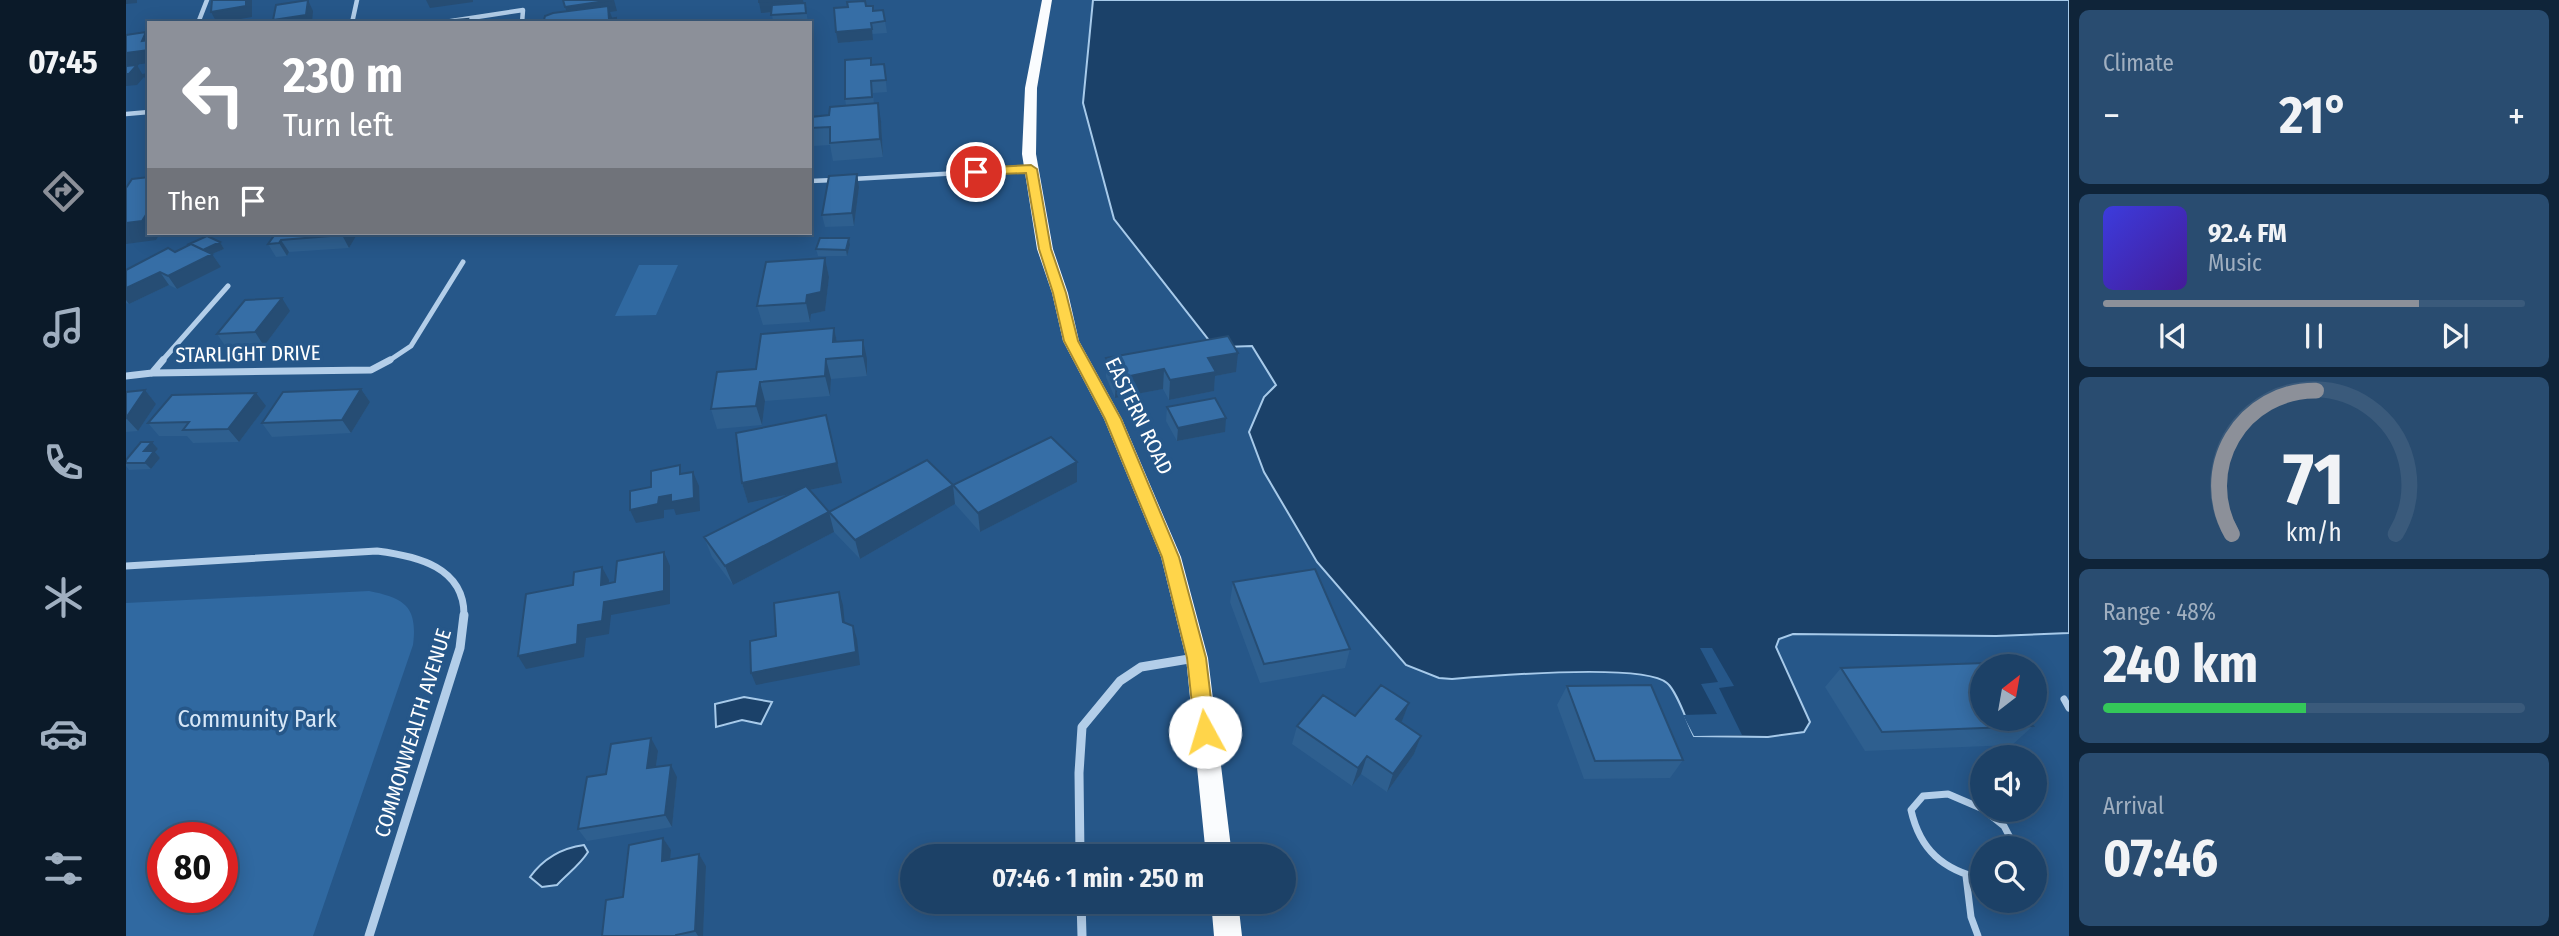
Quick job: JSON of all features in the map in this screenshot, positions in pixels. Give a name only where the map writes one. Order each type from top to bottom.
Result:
[{"type":"highway","name":"EASTERN ROAD","points":[[1047,0],[1031,88],[1029,154],[1045,249],[1060,293],[1071,341],[1117,429],[1171,557],[1197,658],[1218,844]]},
{"type":"highway","points":[[1225,914],[1228,936]]},
{"type":"street","points":[[199,21],[207,0]]},
{"type":"street","points":[[352,21],[357,0]]},
{"type":"street","points":[[451,21],[523,10],[522,21]]},
{"type":"street","points":[[126,114],[147,112]]},
{"type":"street","name":"STARLIGHT DRIVE","points":[[126,376],[152,373],[372,370],[397,358],[411,346],[463,262]]},
{"type":"street","points":[[152,373],[228,286]]},
{"type":"street","name":"COMMONWEALTH AVENUE","points":[[126,566],[377,551],[408,555],[430,563],[452,579],[461,591],[465,614],[460,648],[369,936]]},
{"type":"street","points":[[1080,844],[1079,773],[1082,727],[1120,681],[1141,667],[1197,658]]},
{"type":"street","points":[[1081,914],[1082,936]]},
{"type":"lane","points":[[852,179],[1031,169]]},
{"type":"lane","points":[[812,181],[838,180]]},
{"type":"lane","points":[[2064,699],[2069,708]]},
{"type":"lane","points":[[1970,804],[1948,794],[1923,796],[1911,810],[1916,833],[1936,858],[1970,877]]},
{"type":"lane","points":[[1999,822],[2010,836]]},
{"type":"lane","points":[[1966,876],[1971,917],[1978,936]]},
{"type":"green space","points":[[639,265],[678,265],[656,315],[615,316]]},
{"type":"green space","name":"Community Park","points":[[369,591],[400,601],[411,613],[413,645],[313,936],[126,936],[126,603]]},
{"type":"shaded area","points":[[1093,0],[2069,0],[2069,633],[1996,636],[1793,634],[1779,639],[1776,647],[1810,722],[1804,732],[1768,737],[1694,736],[1671,687],[1653,677],[1564,672],[1452,679],[1439,678],[1406,665],[1317,562],[1264,472],[1249,432],[1264,397],[1276,385],[1252,346],[1224,347],[1212,344],[1114,219],[1083,103]]},
{"type":"shaded area","points":[[744,697],[772,702],[761,724],[742,720],[716,727],[715,704]]},
{"type":"shaded area","points":[[584,845],[588,852],[557,885],[542,887],[530,877],[554,855]]},
{"type":"pier","points":[[1700,648],[1712,648],[1734,686],[1719,688],[1742,735],[1694,736],[1683,715],[1717,714],[1701,684],[1718,682]]},
{"type":"building","points":[[212,0],[246,0],[246,6],[211,12]]},
{"type":"building","points":[[308,0],[306,15],[273,20],[276,5]]},
{"type":"building","points":[[563,0],[612,0],[565,7]]},
{"type":"building","points":[[865,1],[866,6],[873,6],[873,11],[883,10],[885,21],[871,23],[872,29],[836,32],[834,8],[848,7],[847,2]]},
{"type":"building","points":[[805,3],[806,13],[771,15],[772,5]]},
{"type":"building","points":[[608,6],[609,19],[616,18],[616,21],[532,21],[544,20],[545,16]]},
{"type":"building","points":[[146,32],[142,41],[147,40],[147,50],[126,53],[126,35]]},
{"type":"building","points":[[871,58],[871,65],[884,64],[886,80],[871,81],[872,97],[845,99],[845,60]]},
{"type":"building","points":[[137,65],[129,74],[126,74],[126,66]]},
{"type":"building","points":[[878,103],[880,139],[830,143],[830,127],[812,128],[812,117],[829,115],[830,107]]},
{"type":"building","points":[[857,174],[852,213],[822,215],[829,176]]},
{"type":"building","points":[[147,177],[147,213],[142,221],[126,223],[126,188],[132,179]]},
{"type":"building","points":[[275,235],[342,235],[281,240],[279,243],[268,244]]},
{"type":"building","points":[[207,236],[220,242],[203,250],[191,244],[187,245]]},
{"type":"building","points":[[820,238],[849,238],[846,250],[816,249]]},
{"type":"building","points":[[191,244],[212,254],[168,276],[160,272],[126,288],[126,270],[168,248],[175,252]]},
{"type":"building","points":[[825,258],[821,292],[807,295],[806,303],[757,306],[766,262]]},
{"type":"building","points":[[282,298],[255,332],[217,334],[245,300]]},
{"type":"building","points":[[834,328],[833,342],[863,340],[863,356],[826,359],[825,376],[760,382],[756,406],[711,409],[717,372],[756,369],[761,334]]},
{"type":"building","points":[[1228,336],[1238,353],[1208,358],[1216,372],[1170,380],[1164,369],[1116,379],[1106,358]]},
{"type":"building","points":[[361,389],[342,420],[262,423],[283,392]]},
{"type":"building","points":[[145,390],[126,418],[126,392]]},
{"type":"building","points":[[256,393],[228,429],[183,430],[189,422],[148,423],[172,395]]},
{"type":"building","points":[[1215,398],[1226,418],[1178,428],[1167,407]]},
{"type":"building","points":[[826,415],[837,463],[742,483],[736,433]]},
{"type":"building","points":[[1051,437],[1077,462],[978,513],[953,485]]},
{"type":"building","points":[[141,442],[152,442],[144,451],[154,451],[145,463],[126,463],[126,460]]},
{"type":"building","points":[[927,460],[953,485],[855,540],[829,512]]},
{"type":"building","points":[[680,465],[680,474],[693,472],[694,498],[671,502],[671,495],[659,497],[658,504],[630,510],[630,491],[651,487],[651,471]]},
{"type":"building","points":[[806,486],[829,512],[725,566],[704,537]]},
{"type":"building","points":[[664,552],[664,591],[604,602],[602,621],[578,625],[577,644],[518,656],[526,594],[573,585],[574,572],[602,567],[601,585],[615,582],[617,561]]},
{"type":"building","points":[[1315,569],[1350,649],[1264,664],[1233,582]]},
{"type":"building","points":[[839,592],[843,622],[853,626],[856,652],[751,673],[750,641],[776,636],[774,603]]},
{"type":"building","points":[[1970,664],[1970,729],[1882,732],[1841,668]]},
{"type":"building","points":[[1381,685],[1409,703],[1396,719],[1421,736],[1393,774],[1367,756],[1358,768],[1297,726],[1323,695],[1355,716]]},
{"type":"building","points":[[1651,685],[1683,760],[1595,761],[1567,686]]},
{"type":"building","points":[[651,738],[647,768],[671,765],[665,815],[578,829],[587,777],[606,774],[611,744]]},
{"type":"building","points":[[663,838],[662,861],[699,854],[695,931],[676,936],[602,936],[606,900],[623,897],[629,845]]},
{"type":"route","points":[[976,172],[1031,169],[1045,249],[1060,293],[1071,341],[1113,419],[1171,557],[1197,658],[1205,732]]}]
